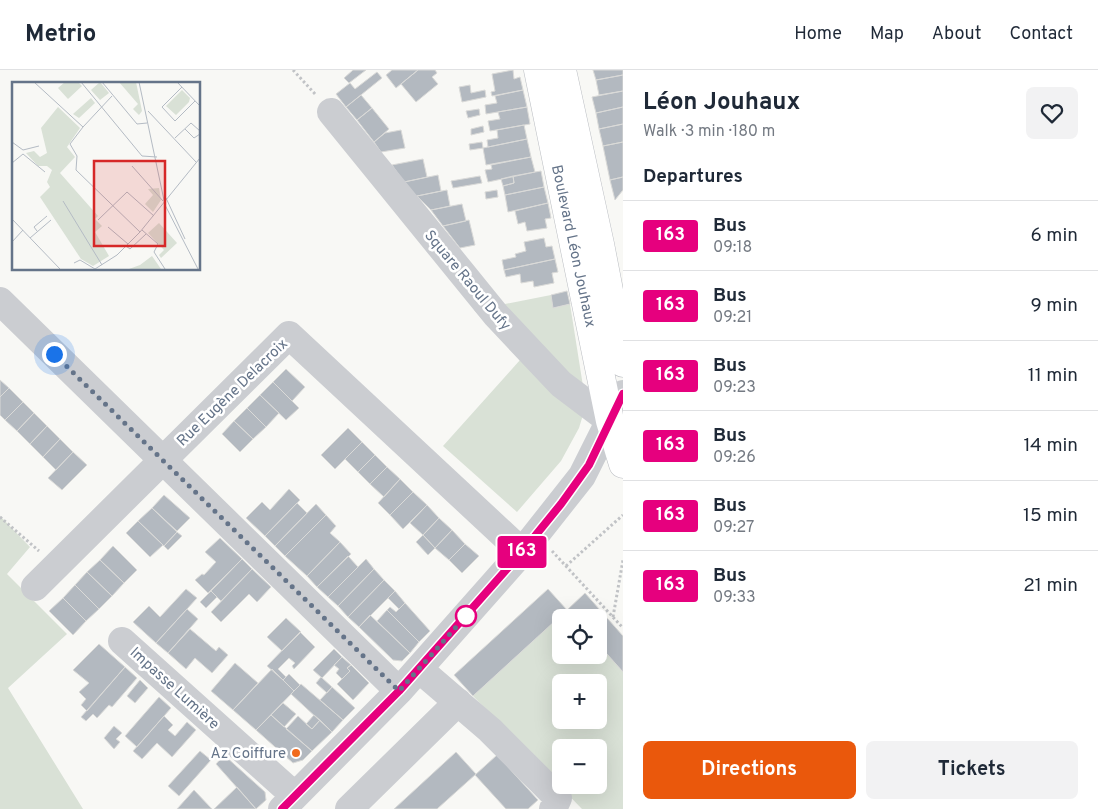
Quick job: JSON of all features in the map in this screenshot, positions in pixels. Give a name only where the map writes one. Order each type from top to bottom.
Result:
[{"type":"main road","name":"Boulevard Léon Jouhaux","points":[[538,70],[610,421],[623,464]]},
{"type":"main road","name":"Boulevard Léon Jouhaux","points":[[562,70],[600,244],[623,363]]},
{"type":"street","name":"Square Raoul Dufy","points":[[337,118],[496,315],[561,384],[610,421]]},
{"type":"street","points":[[0,301],[399,691]]},
{"type":"street","name":"Rue Eugène Delacroix","points":[[35,587],[289,335],[529,543]]},
{"type":"street","points":[[289,802],[399,691],[529,543],[582,476],[623,394]]},
{"type":"street","name":"Impasse Lumière","points":[[122,640],[289,802]]},
{"type":"street","points":[[419,669],[490,730],[558,798],[553,809]]},
{"type":"street","points":[[349,809],[458,702]]},
{"type":"path","points":[[292,70],[337,118]]},
{"type":"path","points":[[566,566],[623,515]]},
{"type":"path","points":[[0,517],[56,566]]},
{"type":"path","points":[[529,543],[566,566],[623,628]]},
{"type":"path","points":[[613,618],[623,560]]},
{"type":"shaded area","points":[[551,295],[554,308],[570,304],[586,405],[579,428],[561,461],[517,512],[443,446],[520,360],[474,310]]},
{"type":"shaded area","points":[[0,516],[30,547],[7,574],[67,634],[8,688],[83,809],[0,809]]},
{"type":"shaded area","points":[[552,624],[552,664],[607,664],[607,654],[623,672],[623,809],[582,809],[568,794],[607,794],[607,739],[552,739],[552,778],[473,696]]},
{"type":"building","points":[[353,70],[366,70],[349,83],[344,78]]},
{"type":"building","points":[[392,70],[418,70],[396,88],[386,75]]},
{"type":"building","points":[[418,70],[435,70],[437,73],[432,77],[438,84],[416,102],[401,84]]},
{"type":"building","points":[[513,70],[514,79],[520,77],[523,90],[492,96],[491,92],[495,91],[492,74]]},
{"type":"building","points":[[593,70],[623,70],[623,75],[596,80]]},
{"type":"building","points":[[377,72],[382,78],[346,107],[336,94],[350,83],[355,89]]},
{"type":"building","points":[[623,75],[623,91],[599,95],[596,80]]},
{"type":"building","points":[[470,85],[471,93],[485,90],[486,97],[462,102],[459,87]]},
{"type":"building","points":[[523,90],[527,107],[486,114],[485,105],[497,103],[495,96]]},
{"type":"building","points":[[623,91],[623,107],[596,113],[592,97]]},
{"type":"building","points":[[361,95],[372,108],[357,120],[346,107]]},
{"type":"building","points":[[527,107],[530,124],[490,131],[488,121],[500,119],[498,112]]},
{"type":"building","points":[[623,107],[623,124],[599,129],[596,113]]},
{"type":"building","points":[[372,108],[389,129],[374,142],[357,120]]},
{"type":"building","points":[[479,109],[480,115],[468,118],[466,111]]},
{"type":"building","points":[[623,124],[623,142],[603,146],[599,129]]},
{"type":"building","points":[[524,125],[527,139],[488,147],[487,140],[498,138],[497,130]]},
{"type":"building","points":[[483,126],[484,132],[471,135],[471,129]]},
{"type":"building","points":[[401,130],[405,148],[381,152],[374,142],[385,133]]},
{"type":"building","points":[[527,139],[531,157],[486,165],[483,148]]},
{"type":"building","points":[[482,142],[483,148],[470,150],[469,144]]},
{"type":"building","points":[[623,142],[623,177],[610,180],[603,146]]},
{"type":"building","points":[[531,157],[535,172],[488,182],[485,170],[492,169],[491,165]]},
{"type":"building","points":[[423,159],[427,177],[404,182],[392,165]]},
{"type":"building","points":[[541,171],[544,187],[505,195],[503,186],[514,183],[513,176]]},
{"type":"building","points":[[438,175],[441,191],[417,196],[404,182]]},
{"type":"building","points":[[480,176],[482,183],[453,188],[451,181]]},
{"type":"building","points":[[513,176],[514,183],[503,186],[501,179]]},
{"type":"building","points":[[623,177],[623,190],[615,200],[610,180]]},
{"type":"building","points":[[544,187],[548,203],[508,212],[505,195]]},
{"type":"building","points":[[447,190],[450,206],[431,210],[417,196]]},
{"type":"building","points":[[497,190],[498,197],[486,199],[485,192]]},
{"type":"building","points":[[548,203],[551,218],[545,219],[547,228],[527,231],[525,222],[518,224],[515,211]]},
{"type":"building","points":[[462,204],[466,221],[443,226],[431,210]]},
{"type":"building","points":[[469,220],[475,245],[460,248],[443,226]]},
{"type":"building","points":[[544,238],[546,247],[552,246],[555,259],[504,270],[502,260],[516,257],[515,254],[526,251],[524,242]]},
{"type":"building","points":[[555,259],[558,272],[552,273],[554,283],[534,287],[533,281],[521,283],[520,274],[506,277],[504,270]]},
{"type":"building","points":[[567,291],[570,304],[553,308],[551,295]]},
{"type":"building","points":[[286,369],[305,387],[292,401],[273,382]]},
{"type":"building","points":[[0,380],[9,388],[0,397]]},
{"type":"building","points":[[273,382],[299,408],[286,420],[260,395]]},
{"type":"building","points":[[9,388],[23,402],[5,420],[0,415],[0,397]]},
{"type":"building","points":[[260,395],[279,413],[266,427],[247,408]]},
{"type":"building","points":[[23,402],[34,413],[17,431],[5,420]]},
{"type":"building","points":[[247,408],[266,427],[253,439],[234,421]]},
{"type":"building","points":[[34,413],[47,426],[30,444],[17,431]]},
{"type":"building","points":[[234,421],[253,439],[240,452],[222,434]]},
{"type":"building","points":[[47,426],[60,439],[43,457],[30,444]]},
{"type":"building","points":[[348,428],[362,442],[335,469],[321,455]]},
{"type":"building","points":[[60,439],[73,452],[56,470],[43,457]]},
{"type":"building","points":[[362,442],[375,455],[358,472],[345,459]]},
{"type":"building","points":[[73,452],[87,465],[62,490],[48,478]]},
{"type":"building","points":[[375,455],[387,467],[370,484],[358,472]]},
{"type":"building","points":[[387,467],[400,479],[384,497],[370,484]]},
{"type":"building","points":[[400,479],[413,492],[390,515],[378,503]]},
{"type":"building","points":[[289,489],[300,500],[265,536],[246,518],[262,502],[270,510]]},
{"type":"building","points":[[413,492],[427,505],[403,529],[390,515]]},
{"type":"building","points":[[164,495],[190,518],[177,531],[152,508]]},
{"type":"building","points":[[297,503],[307,513],[275,546],[265,536]]},
{"type":"building","points":[[316,504],[326,515],[285,556],[275,546]]},
{"type":"building","points":[[427,505],[439,518],[423,535],[410,523]]},
{"type":"building","points":[[152,508],[177,532],[164,546],[138,521]]},
{"type":"building","points":[[326,515],[336,526],[330,533],[340,542],[307,576],[285,556]]},
{"type":"building","points":[[439,518],[452,530],[435,548],[423,535]]},
{"type":"building","points":[[138,521],[163,545],[150,557],[126,533]]},
{"type":"building","points":[[452,530],[465,544],[449,560],[435,548]]},
{"type":"building","points":[[177,532],[182,536],[168,550],[164,546]]},
{"type":"building","points":[[423,535],[435,548],[428,555],[416,542]]},
{"type":"building","points":[[220,538],[242,559],[208,593],[195,580],[202,574],[204,575],[216,562],[205,552]]},
{"type":"building","points":[[340,542],[351,554],[317,587],[307,576]]},
{"type":"building","points":[[465,544],[479,556],[462,573],[449,560]]},
{"type":"building","points":[[113,546],[137,570],[124,583],[100,560]]},
{"type":"building","points":[[348,556],[358,567],[328,597],[317,587]]},
{"type":"building","points":[[242,559],[252,569],[221,601],[211,591]]},
{"type":"building","points":[[366,559],[374,569],[338,606],[328,597]]},
{"type":"building","points":[[100,560],[124,583],[112,596],[87,572]]},
{"type":"building","points":[[252,569],[271,587],[257,602],[249,594],[221,622],[211,612]]},
{"type":"building","points":[[374,569],[384,580],[348,617],[338,606]]},
{"type":"building","points":[[87,572],[112,596],[99,609],[75,585]]},
{"type":"building","points":[[384,580],[395,591],[359,627],[348,617]]},
{"type":"building","points":[[75,585],[99,609],[86,621],[63,598]]},
{"type":"building","points":[[186,589],[197,598],[156,643],[133,622],[149,606],[160,617]]},
{"type":"building","points":[[548,589],[566,609],[552,609],[552,624],[473,696],[454,675]]},
{"type":"building","points":[[211,591],[217,597],[206,608],[200,602]]},
{"type":"building","points":[[395,591],[405,603],[399,609],[388,598]]},
{"type":"building","points":[[585,593],[599,609],[568,609]]},
{"type":"building","points":[[63,598],[86,621],[73,635],[49,611]]},
{"type":"building","points":[[405,603],[430,631],[419,642],[387,610],[390,607],[396,612]]},
{"type":"building","points":[[187,609],[198,619],[168,653],[156,643]]},
{"type":"building","points":[[387,610],[419,642],[410,653],[377,621]]},
{"type":"building","points":[[370,615],[410,653],[402,661],[393,660],[359,627]]},
{"type":"building","points":[[286,618],[301,632],[282,651],[267,637]]},
{"type":"building","points":[[607,618],[623,636],[623,672],[607,654]]},
{"type":"building","points":[[190,629],[216,651],[219,647],[228,655],[212,673],[195,658],[186,669],[168,653]]},
{"type":"building","points":[[300,632],[315,647],[294,669],[292,666],[295,663],[289,658],[278,669],[286,677],[283,680],[267,666]]},
{"type":"building","points":[[99,644],[125,667],[87,711],[81,705],[86,699],[79,692],[89,683],[73,670]]},
{"type":"building","points":[[334,649],[342,657],[322,678],[313,670]]},
{"type":"building","points":[[342,657],[351,665],[347,668],[350,671],[342,679],[336,673],[339,669],[334,665]]},
{"type":"building","points":[[235,663],[258,683],[233,710],[211,691]]},
{"type":"building","points":[[351,665],[369,683],[353,700],[337,684],[350,671],[347,668]]},
{"type":"building","points":[[125,667],[137,678],[112,707],[109,705],[97,718],[93,714],[86,721],[81,717]]},
{"type":"building","points":[[272,669],[294,691],[256,730],[233,710]]},
{"type":"building","points":[[289,674],[300,685],[294,691],[283,680]]},
{"type":"building","points":[[321,677],[332,687],[327,693],[316,683]]},
{"type":"building","points":[[140,680],[148,688],[135,703],[127,696]]},
{"type":"building","points":[[301,684],[343,720],[332,732],[291,694]]},
{"type":"building","points":[[332,687],[355,708],[343,720],[320,700]]},
{"type":"building","points":[[159,697],[171,708],[137,747],[125,736]]},
{"type":"building","points":[[283,703],[296,714],[284,727],[271,715]]},
{"type":"building","points":[[271,715],[312,751],[303,760],[293,763],[256,730]]},
{"type":"building","points":[[314,715],[320,720],[312,729],[306,724]]},
{"type":"building","points":[[164,716],[173,725],[168,730],[175,736],[187,722],[196,730],[172,757],[157,743],[142,759],[133,751]]},
{"type":"building","points":[[298,716],[312,729],[320,720],[332,732],[312,751],[286,729]]},
{"type":"building","points":[[114,726],[122,733],[116,739],[120,742],[114,749],[104,738]]},
{"type":"building","points":[[200,751],[211,760],[179,796],[168,786]]},
{"type":"building","points":[[456,752],[476,774],[437,809],[394,809]]},
{"type":"building","points":[[224,755],[265,792],[266,800],[256,809],[216,764]]},
{"type":"building","points":[[497,755],[538,800],[528,809],[506,809],[475,775]]},
{"type":"building","points":[[237,787],[256,809],[214,809]]},
{"type":"building","points":[[194,790],[212,809],[177,809]]},
{"type":"bus line","name":"163","points":[[282,809],[399,691],[522,552],[582,476],[623,394]]},
{"type":"place","name":"Az Coiffure","points":[[296,753]]},
{"type":"route","points":[[54,354],[399,691],[466,616]]}]
